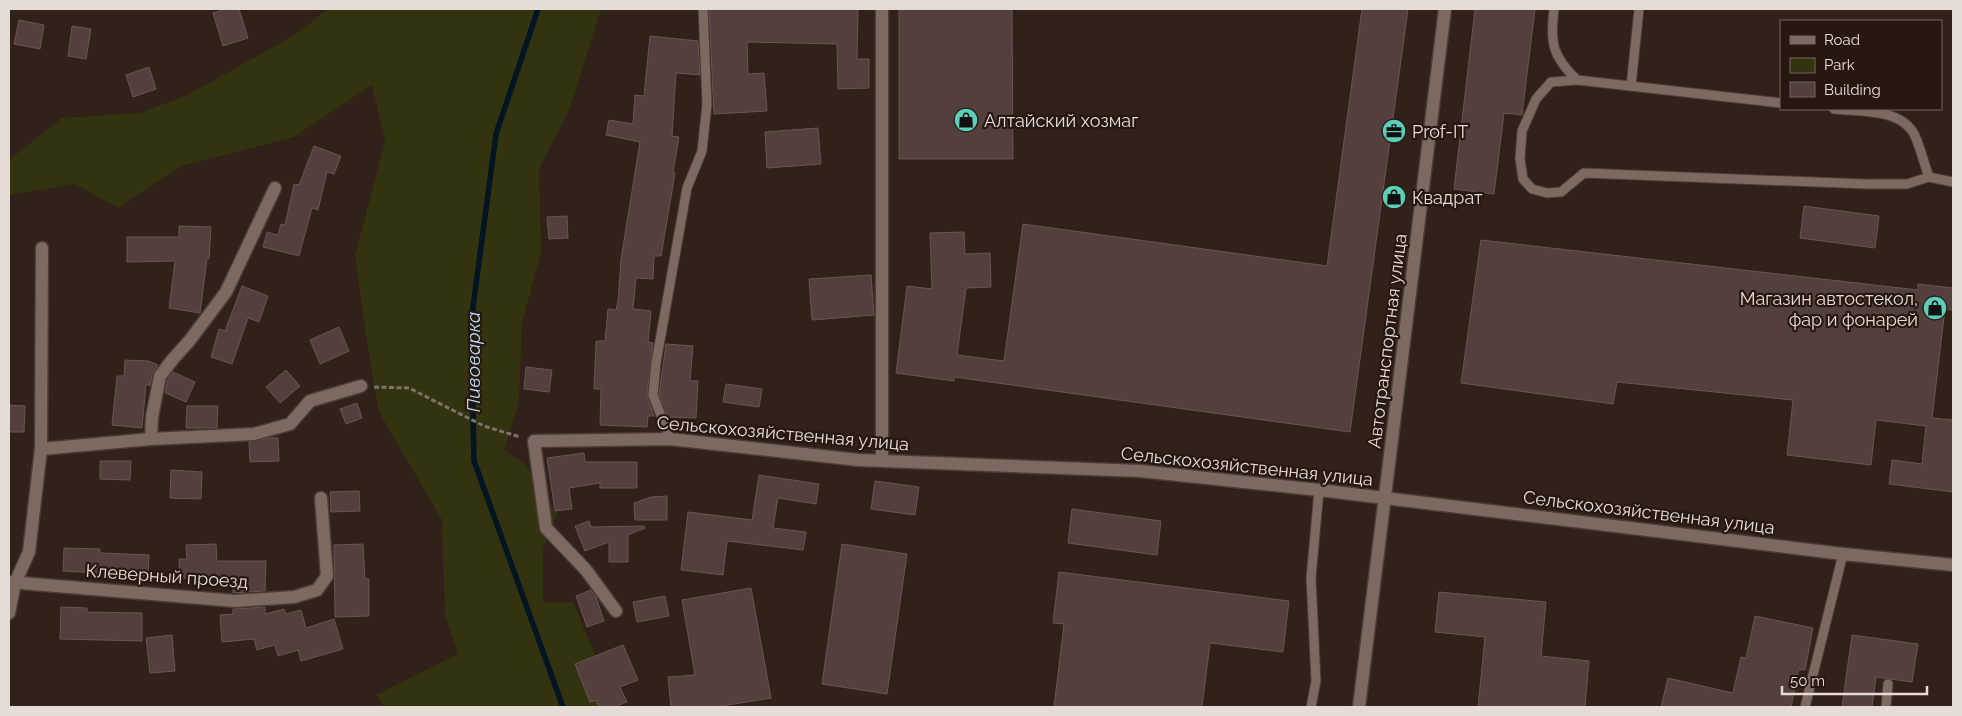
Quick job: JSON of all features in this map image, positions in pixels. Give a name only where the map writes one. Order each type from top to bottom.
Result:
[{"type":"street","points":[[882,9],[882,460]]},
{"type":"street","name":"Автотранспортная улица","points":[[1359,707],[1446,9]]},
{"type":"street","points":[[151,439],[152,417],[160,376],[226,292],[275,188]]},
{"type":"street","points":[[9,613],[12,582],[29,552],[41,449],[42,248]]},
{"type":"street","points":[[41,449],[151,439],[254,434],[290,424],[310,401],[361,386]]},
{"type":"street","name":"Сельскохозяйственная улица","points":[[534,441],[670,439],[858,460],[1140,471],[1320,490],[1843,554],[1953,564]]},
{"type":"street","points":[[534,441],[546,528],[586,570],[616,611]]},
{"type":"street","name":"Клеверный проезд","points":[[12,582],[235,601],[294,597],[317,590],[327,576],[321,498]]},
{"type":"lane","points":[[670,439],[653,395],[656,363],[687,188],[702,151],[707,104],[702,9]]},
{"type":"lane","points":[[1554,9],[1552,25],[1555,53],[1565,69],[1577,80]]},
{"type":"lane","points":[[1631,86],[1639,9]]},
{"type":"lane","points":[[1780,103],[1577,80],[1551,82],[1536,99],[1522,132],[1520,159],[1523,178],[1532,189],[1547,193],[1560,192],[1584,173],[1866,184],[1907,184],[1929,177],[1953,182]]},
{"type":"lane","points":[[1844,110],[1892,115],[1906,124],[1915,135],[1929,177]]},
{"type":"lane","points":[[1311,707],[1316,681],[1311,578],[1320,490]]},
{"type":"lane","points":[[1805,707],[1843,554]]},
{"type":"lane","points":[[1886,707],[1888,684]]},
{"type":"path","points":[[361,386],[409,388],[484,426],[534,441]]},
{"type":"green space","points":[[328,9],[601,9],[570,108],[539,169],[541,253],[522,322],[519,401],[504,450],[525,464],[557,514],[543,549],[543,603],[573,602],[617,707],[384,707],[376,695],[458,654],[445,615],[442,520],[379,412],[366,335],[355,256],[385,141],[372,85],[294,137],[181,166],[118,208],[75,184],[9,195],[9,160],[62,118],[140,113],[188,95],[296,34]]},
{"type":"building","points":[[226,9],[239,9],[248,38],[223,46],[213,13]]},
{"type":"building","points":[[709,9],[858,9],[857,59],[869,59],[869,88],[838,89],[837,44],[747,42],[748,74],[764,73],[767,111],[714,114]]},
{"type":"building","points":[[899,9],[1012,9],[1013,159],[899,159]]},
{"type":"building","points":[[1362,9],[1408,9],[1350,432],[954,377],[954,381],[896,373],[907,286],[932,289],[930,233],[964,232],[965,254],[990,253],[991,287],[966,288],[957,355],[1004,361],[1023,224],[1327,266]]},
{"type":"building","points":[[1475,9],[1535,9],[1522,115],[1504,113],[1494,194],[1454,189]]},
{"type":"building","points":[[19,20],[44,25],[40,49],[14,44]]},
{"type":"building","points":[[72,26],[91,29],[86,59],[68,56]]},
{"type":"building","points":[[650,36],[698,41],[700,75],[676,73],[672,136],[679,137],[661,256],[654,256],[653,279],[636,278],[633,309],[651,311],[648,342],[653,343],[647,395],[654,416],[648,416],[647,427],[600,425],[601,389],[594,389],[596,341],[605,341],[608,309],[616,310],[618,302],[621,259],[640,142],[606,135],[609,120],[633,124],[635,95],[644,96]]},
{"type":"building","points":[[149,67],[156,89],[133,97],[126,75]]},
{"type":"building","points":[[818,128],[821,164],[767,168],[765,132]]},
{"type":"building","points":[[314,146],[341,156],[334,174],[327,172],[318,210],[312,208],[299,256],[263,247],[267,232],[278,235],[281,224],[285,225],[294,184],[299,185]]},
{"type":"building","points":[[1804,206],[1879,216],[1875,248],[1800,238]]},
{"type":"building","points":[[567,216],[568,238],[549,239],[547,217]]},
{"type":"building","points":[[179,226],[211,227],[209,259],[207,259],[200,313],[169,308],[175,261],[127,262],[127,237],[179,237]]},
{"type":"building","points":[[1481,240],[1918,290],[1918,284],[1953,288],[1953,310],[1945,309],[1932,418],[1953,420],[1953,492],[1889,484],[1892,460],[1922,464],[1926,426],[1876,420],[1871,465],[1787,455],[1793,400],[1617,382],[1613,404],[1461,383]]},
{"type":"building","points":[[871,275],[874,315],[812,320],[809,279]]},
{"type":"building","points":[[242,286],[268,296],[259,322],[248,318],[232,364],[211,357],[219,329],[225,331]]},
{"type":"building","points":[[339,327],[349,351],[320,364],[310,340]]},
{"type":"building","points":[[666,344],[693,346],[690,381],[698,381],[696,418],[668,417],[659,394]]},
{"type":"building","points":[[125,360],[148,361],[158,365],[152,374],[150,386],[146,384],[142,428],[112,425],[117,376],[124,376]]},
{"type":"building","points":[[526,367],[552,370],[549,392],[524,389]]},
{"type":"building","points":[[286,370],[300,386],[280,403],[266,387]]},
{"type":"building","points":[[173,372],[195,382],[186,402],[165,393],[168,379]]},
{"type":"building","points":[[726,384],[762,389],[759,407],[723,402]]},
{"type":"building","points":[[357,403],[362,418],[346,424],[340,409]]},
{"type":"building","points":[[9,405],[25,406],[24,432],[9,432]]},
{"type":"building","points":[[187,406],[218,406],[217,428],[186,428]]},
{"type":"building","points":[[278,438],[279,461],[250,462],[249,442]]},
{"type":"building","points":[[584,453],[585,462],[637,462],[637,488],[600,488],[600,483],[569,488],[572,509],[555,511],[547,458]]},
{"type":"building","points":[[100,461],[131,461],[130,480],[100,479]]},
{"type":"building","points":[[171,470],[202,472],[201,499],[170,498]]},
{"type":"building","points":[[759,475],[819,484],[816,504],[778,498],[773,528],[806,532],[803,550],[727,541],[723,575],[681,570],[688,512],[752,520]]},
{"type":"building","points":[[875,481],[919,487],[915,515],[871,509]]},
{"type":"building","points":[[359,491],[360,511],[331,512],[330,492]]},
{"type":"building","points":[[667,496],[667,520],[635,520],[634,503],[651,497]]},
{"type":"building","points":[[1072,509],[1161,521],[1157,555],[1068,543]]},
{"type":"building","points":[[589,521],[591,527],[644,526],[645,528],[628,535],[628,562],[609,562],[609,542],[585,551],[575,526]]},
{"type":"building","points":[[216,544],[217,561],[266,561],[265,591],[233,593],[233,576],[180,578],[179,559],[187,559],[186,545]]},
{"type":"building","points":[[363,544],[365,579],[369,579],[369,616],[335,617],[334,545]]},
{"type":"building","points":[[842,544],[907,554],[887,694],[822,684]]},
{"type":"building","points":[[64,548],[100,549],[100,553],[149,555],[148,576],[63,571]]},
{"type":"building","points":[[1059,572],[1289,601],[1283,652],[1210,643],[1202,707],[1054,707],[1064,624],[1053,623]]},
{"type":"building","points":[[751,588],[771,698],[716,707],[671,707],[668,677],[695,675],[682,600]]},
{"type":"building","points":[[591,590],[596,597],[604,621],[587,627],[576,596]]},
{"type":"building","points":[[1439,592],[1546,602],[1541,656],[1589,661],[1585,707],[1478,707],[1485,637],[1435,632]]},
{"type":"building","points":[[665,596],[669,616],[637,622],[633,602]]},
{"type":"building","points":[[61,607],[87,608],[87,612],[142,613],[142,641],[60,639]]},
{"type":"building","points":[[265,607],[265,614],[284,609],[286,614],[301,610],[306,628],[334,619],[343,649],[301,661],[298,650],[278,656],[275,645],[257,650],[254,639],[222,642],[220,615],[233,614],[233,609]]},
{"type":"building","points":[[1755,616],[1813,628],[1805,670],[1799,669],[1791,707],[1661,707],[1668,678],[1733,693],[1741,657],[1746,658]]},
{"type":"building","points":[[172,635],[175,671],[150,673],[146,638]]},
{"type":"building","points":[[1852,635],[1918,644],[1912,682],[1876,677],[1872,707],[1842,707]]},
{"type":"building","points":[[623,645],[638,680],[620,687],[627,702],[614,707],[599,707],[596,700],[590,702],[575,664]]},
{"type":"waterway","name":"Пивоварка","points":[[538,9],[496,134],[471,322],[474,461],[563,707]]},
{"type":"place","name":"Алтайский хозмаг","points":[[966,120]]},
{"type":"place","name":"Prof-IT","points":[[1394,131]]},
{"type":"place","name":"Квадрат","points":[[1394,197]]},
{"type":"place","name":"Магазин автостекол, фар и фонарей","points":[[1935,308]]}]
